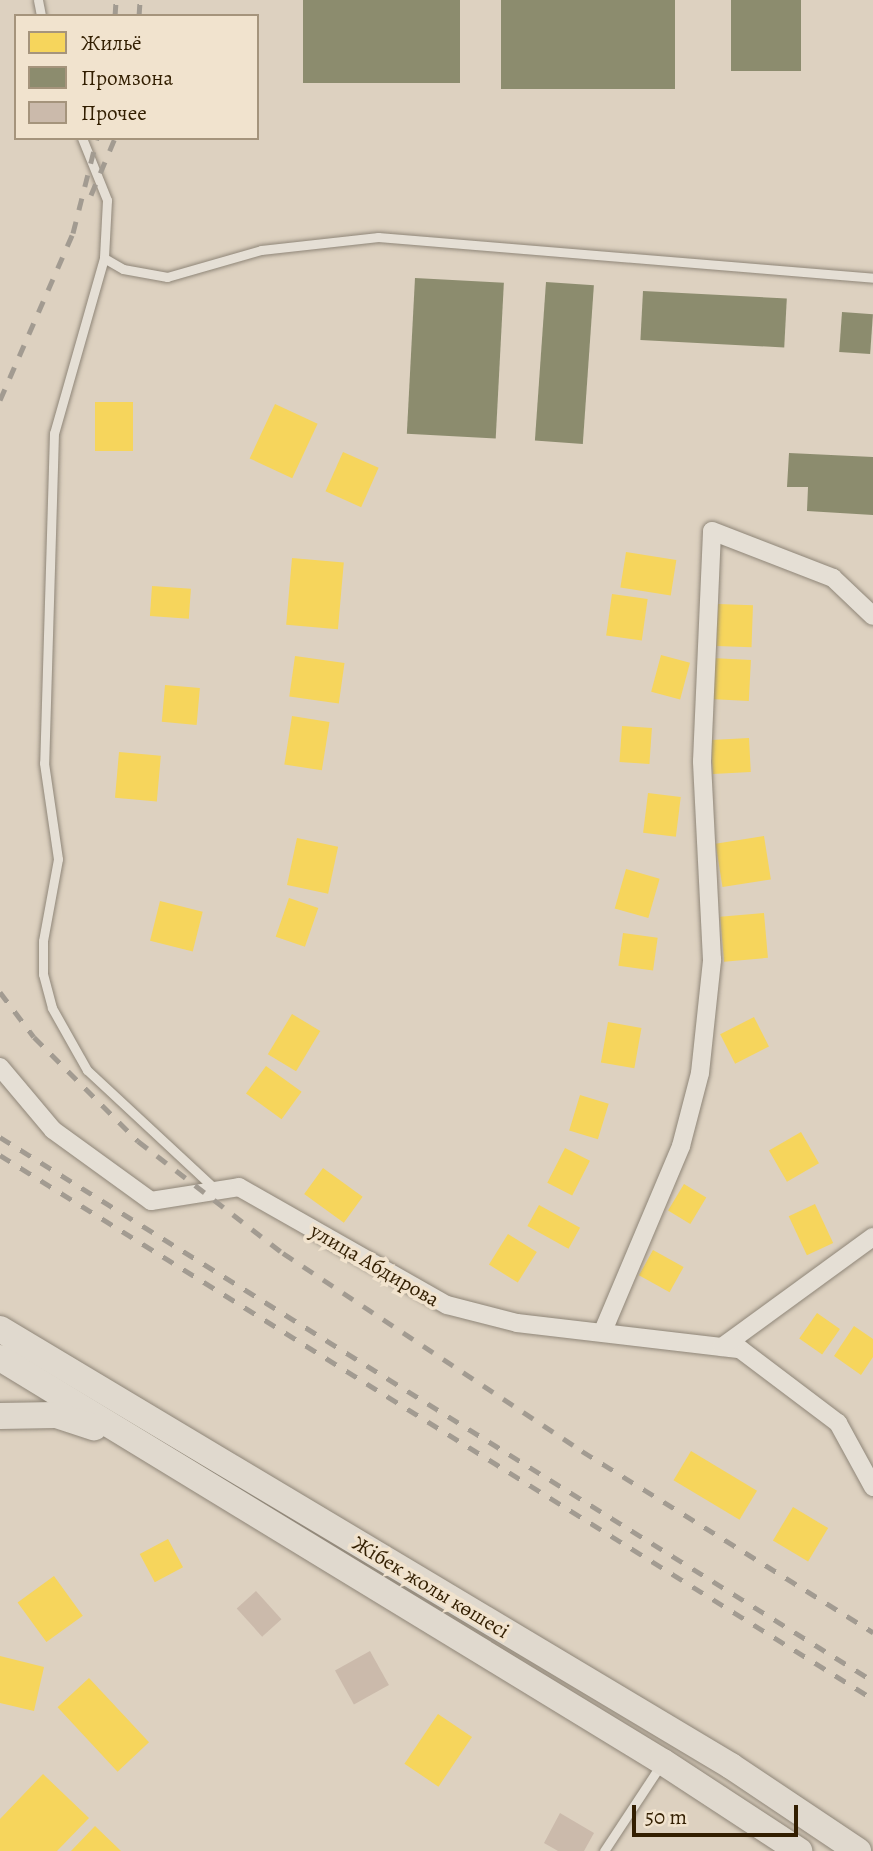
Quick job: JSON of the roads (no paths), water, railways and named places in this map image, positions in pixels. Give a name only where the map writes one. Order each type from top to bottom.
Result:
[{"type":"main road","name":"Жібек жолы көшесі","points":[[0,1329],[732,1766],[858,1851]]},
{"type":"main road","points":[[0,1358],[138,1443]]},
{"type":"main road","points":[[0,1416],[56,1415],[138,1443]]},
{"type":"main road","name":"Жібек жолы көшесі","points":[[138,1443],[663,1762],[799,1851]]},
{"type":"street","points":[[603,1331],[681,1146],[700,1073],[712,960],[702,761],[712,531],[833,578],[873,616]]},
{"type":"street","name":"улица Абдирова","points":[[0,1067],[53,1130],[151,1200],[239,1187],[447,1306],[517,1323],[740,1349],[838,1423],[873,1487]]},
{"type":"street","points":[[722,1346],[873,1237]]},
{"type":"lane","points":[[83,140],[107,200],[104,258],[54,433],[44,763],[58,859],[43,941],[43,974],[52,1008],[87,1070],[216,1190]]},
{"type":"lane","points":[[104,258],[123,269],[167,277],[261,250],[378,237],[873,278]]},
{"type":"lane","points":[[604,1851],[663,1762]]},
{"type":"railway","points":[[115,14],[116,0]]},
{"type":"railway","points":[[139,14],[140,0]]},
{"type":"railway","points":[[0,400],[73,233],[96,140]]},
{"type":"railway","points":[[91,195],[114,140]]},
{"type":"railway","points":[[0,992],[34,1037],[138,1141],[283,1253],[582,1451],[873,1632]]},
{"type":"railway","points":[[0,1137],[873,1681]]},
{"type":"railway","points":[[0,1155],[873,1699]]}]
